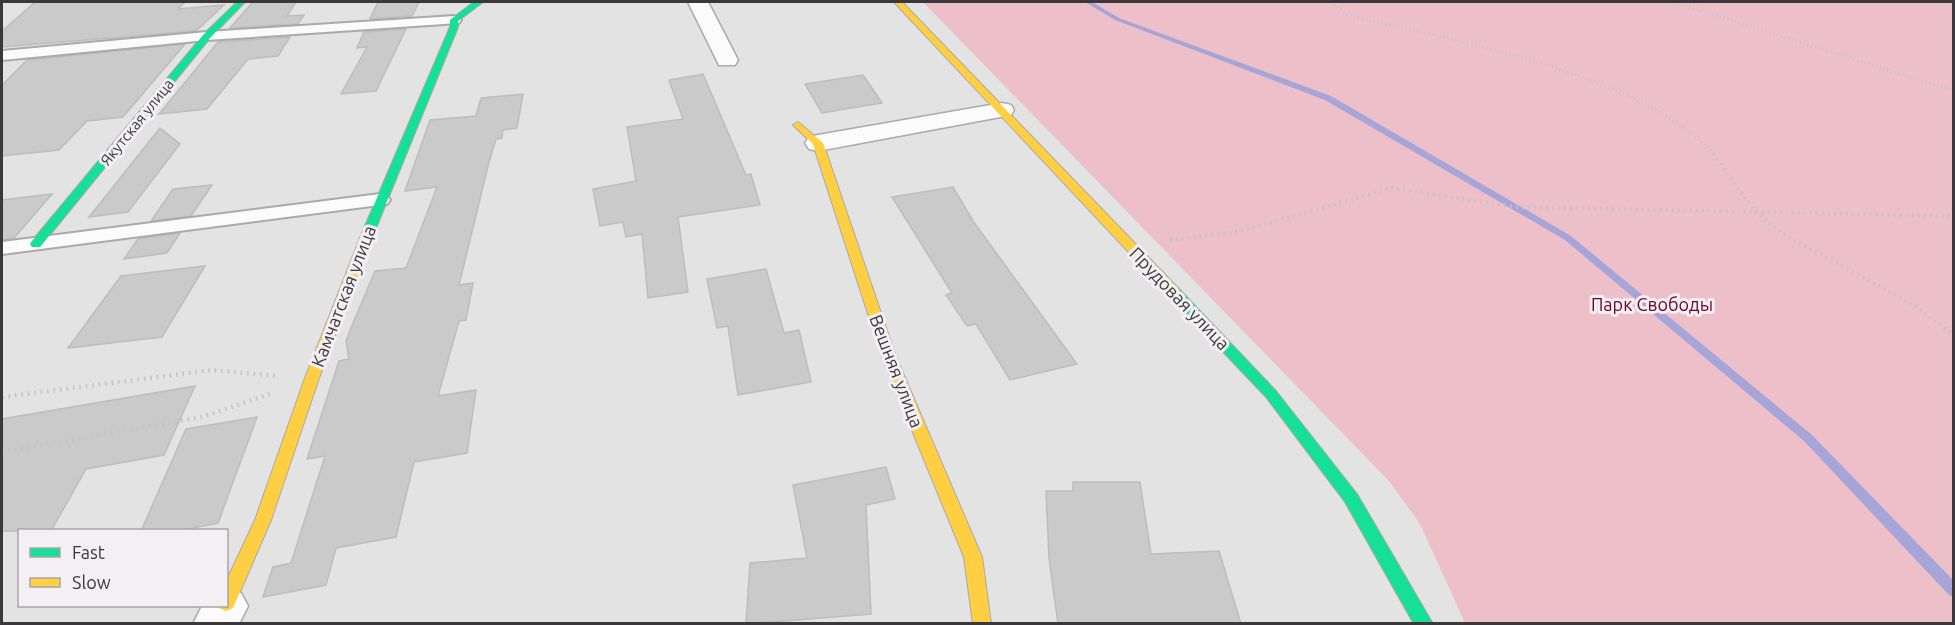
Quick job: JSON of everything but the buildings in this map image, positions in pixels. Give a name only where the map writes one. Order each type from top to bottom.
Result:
[{"type":"street","name":"Якутская улица","points":[[36,244],[207,36],[241,2]]},
{"type":"street","points":[[454,20],[479,2]]},
{"type":"street","points":[[698,2],[728,60]]},
{"type":"street","name":"Прудовая улица","points":[[898,2],[1271,394],[1351,498],[1424,624]]},
{"type":"street","name":"Камчатская улица","points":[[228,600],[248,563],[311,379],[380,200],[454,27],[454,20]]},
{"type":"street","points":[[798,126],[818,143],[1002,110]]},
{"type":"street","name":"Вешняя улица","points":[[818,143],[889,357],[972,557],[982,624]]},
{"type":"lane","points":[[2,56],[207,36],[454,20]]},
{"type":"lane","points":[[2,248],[380,200]]},
{"type":"path","points":[[1330,2],[1348,15],[1537,62],[1635,98],[1682,124],[1712,153],[1756,213],[1781,233],[1914,305],[1953,335]]},
{"type":"path","points":[[1674,2],[1953,91]]},
{"type":"path","points":[[1130,246],[1241,231],[1392,188],[1517,207],[1953,216]]},
{"type":"path","points":[[2,397],[212,370],[311,379]]},
{"type":"path","points":[[2,452],[202,417],[311,379]]},
{"type":"green space","name":"Парк Свободы","points":[[923,2],[1953,2],[1953,623],[1465,623],[1420,524],[1389,481]]},
{"type":"waterway","points":[[1088,2],[1117,19],[1328,98],[1568,238],[1808,438],[1954,591]]},
{"type":"traffic: fast","points":[[36,244],[207,36],[241,2]]},
{"type":"traffic: fast","points":[[368,233],[454,27],[454,20],[479,2]]},
{"type":"traffic: fast","points":[[1173,291],[1271,394],[1351,498],[1424,624]]},
{"type":"traffic: slow","points":[[898,2],[1173,291]]},
{"type":"traffic: slow","points":[[798,125],[818,143],[889,357],[973,557],[982,624]]},
{"type":"traffic: slow","points":[[228,599],[263,520],[312,378],[368,233]]}]
